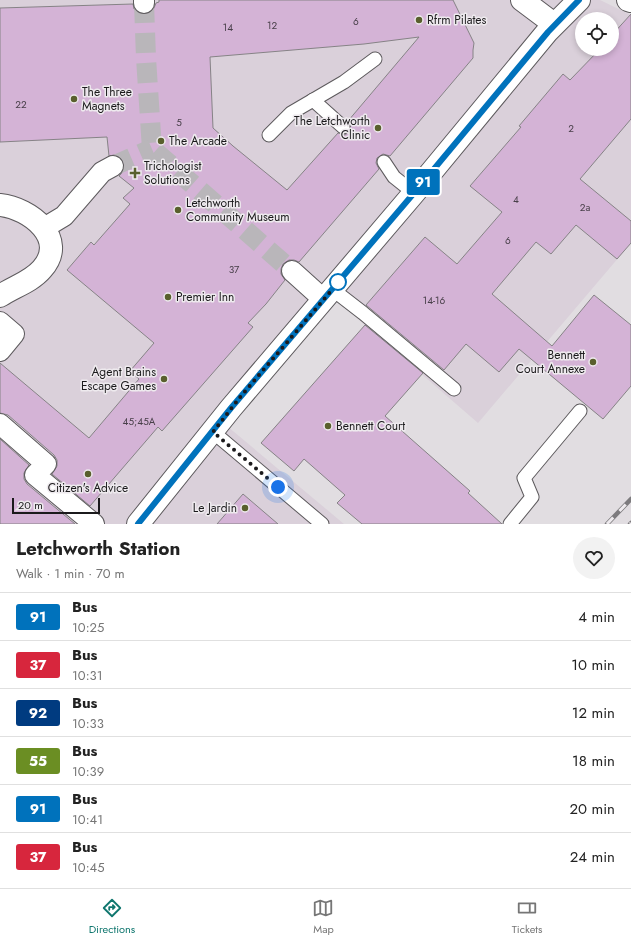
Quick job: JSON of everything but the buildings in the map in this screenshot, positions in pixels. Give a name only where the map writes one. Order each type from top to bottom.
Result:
[{"type":"street","points":[[522,0],[554,24]]},
{"type":"street","points":[[138,524],[231,408],[414,193],[554,24],[579,0]]},
{"type":"street","points":[[44,228],[64,216],[102,172],[113,166]]},
{"type":"street","points":[[0,205],[16,209],[33,217],[44,228],[49,239],[50,250],[49,258],[41,271],[0,296]]},
{"type":"street","points":[[292,271],[328,294]]},
{"type":"street","points":[[0,322],[14,334],[0,351]]},
{"type":"street","points":[[0,424],[46,464],[35,475],[94,524]]},
{"type":"lane","points":[[269,136],[291,113],[344,82],[375,58]]},
{"type":"lane","points":[[313,100],[343,127]]},
{"type":"lane","points":[[384,162],[394,177],[414,193]]},
{"type":"lane","points":[[328,294],[363,313],[454,390]]},
{"type":"lane","points":[[510,524],[532,497],[524,478],[580,411]]},
{"type":"lane","points":[[213,432],[322,524]]},
{"type":"shaded area","points":[[0,0],[600,0],[631,15],[631,243],[478,423],[358,319],[332,289],[221,421],[344,524],[0,524]]},
{"type":"tunnel","points":[[144,3],[152,149],[292,271]]},
{"type":"tunnel","points":[[113,166],[152,149]]},
{"type":"railway","points":[[607,524],[631,499]]},
{"type":"bus line","name":"91","points":[[138,524],[231,408],[414,193],[554,24],[579,0]]},
{"type":"place","name":"Rfrm Pilates","points":[[419,20]]},
{"type":"place","name":"The Three Magnets","points":[[74,99]]},
{"type":"place","name":"The Letchworth Clinic","points":[[378,128]]},
{"type":"place","name":"The Arcade","points":[[161,141]]},
{"type":"place","name":"Trichologist Solutions","points":[[135,173]]},
{"type":"place","name":"Letchworth Community Museum","points":[[178,210]]},
{"type":"place","name":"Premier Inn","points":[[168,297]]},
{"type":"place","name":"Bennett Court Annexe","points":[[593,362]]},
{"type":"place","name":"Agent Brains Escape Games","points":[[164,379]]},
{"type":"place","name":"Bennett Court","points":[[328,426]]},
{"type":"place","name":"Citizen's Advice","points":[[88,474]]},
{"type":"place","name":"Le Jardin","points":[[245,508]]},
{"type":"route","points":[[278,487],[213,432],[241,396],[343,277],[338,282]]}]
